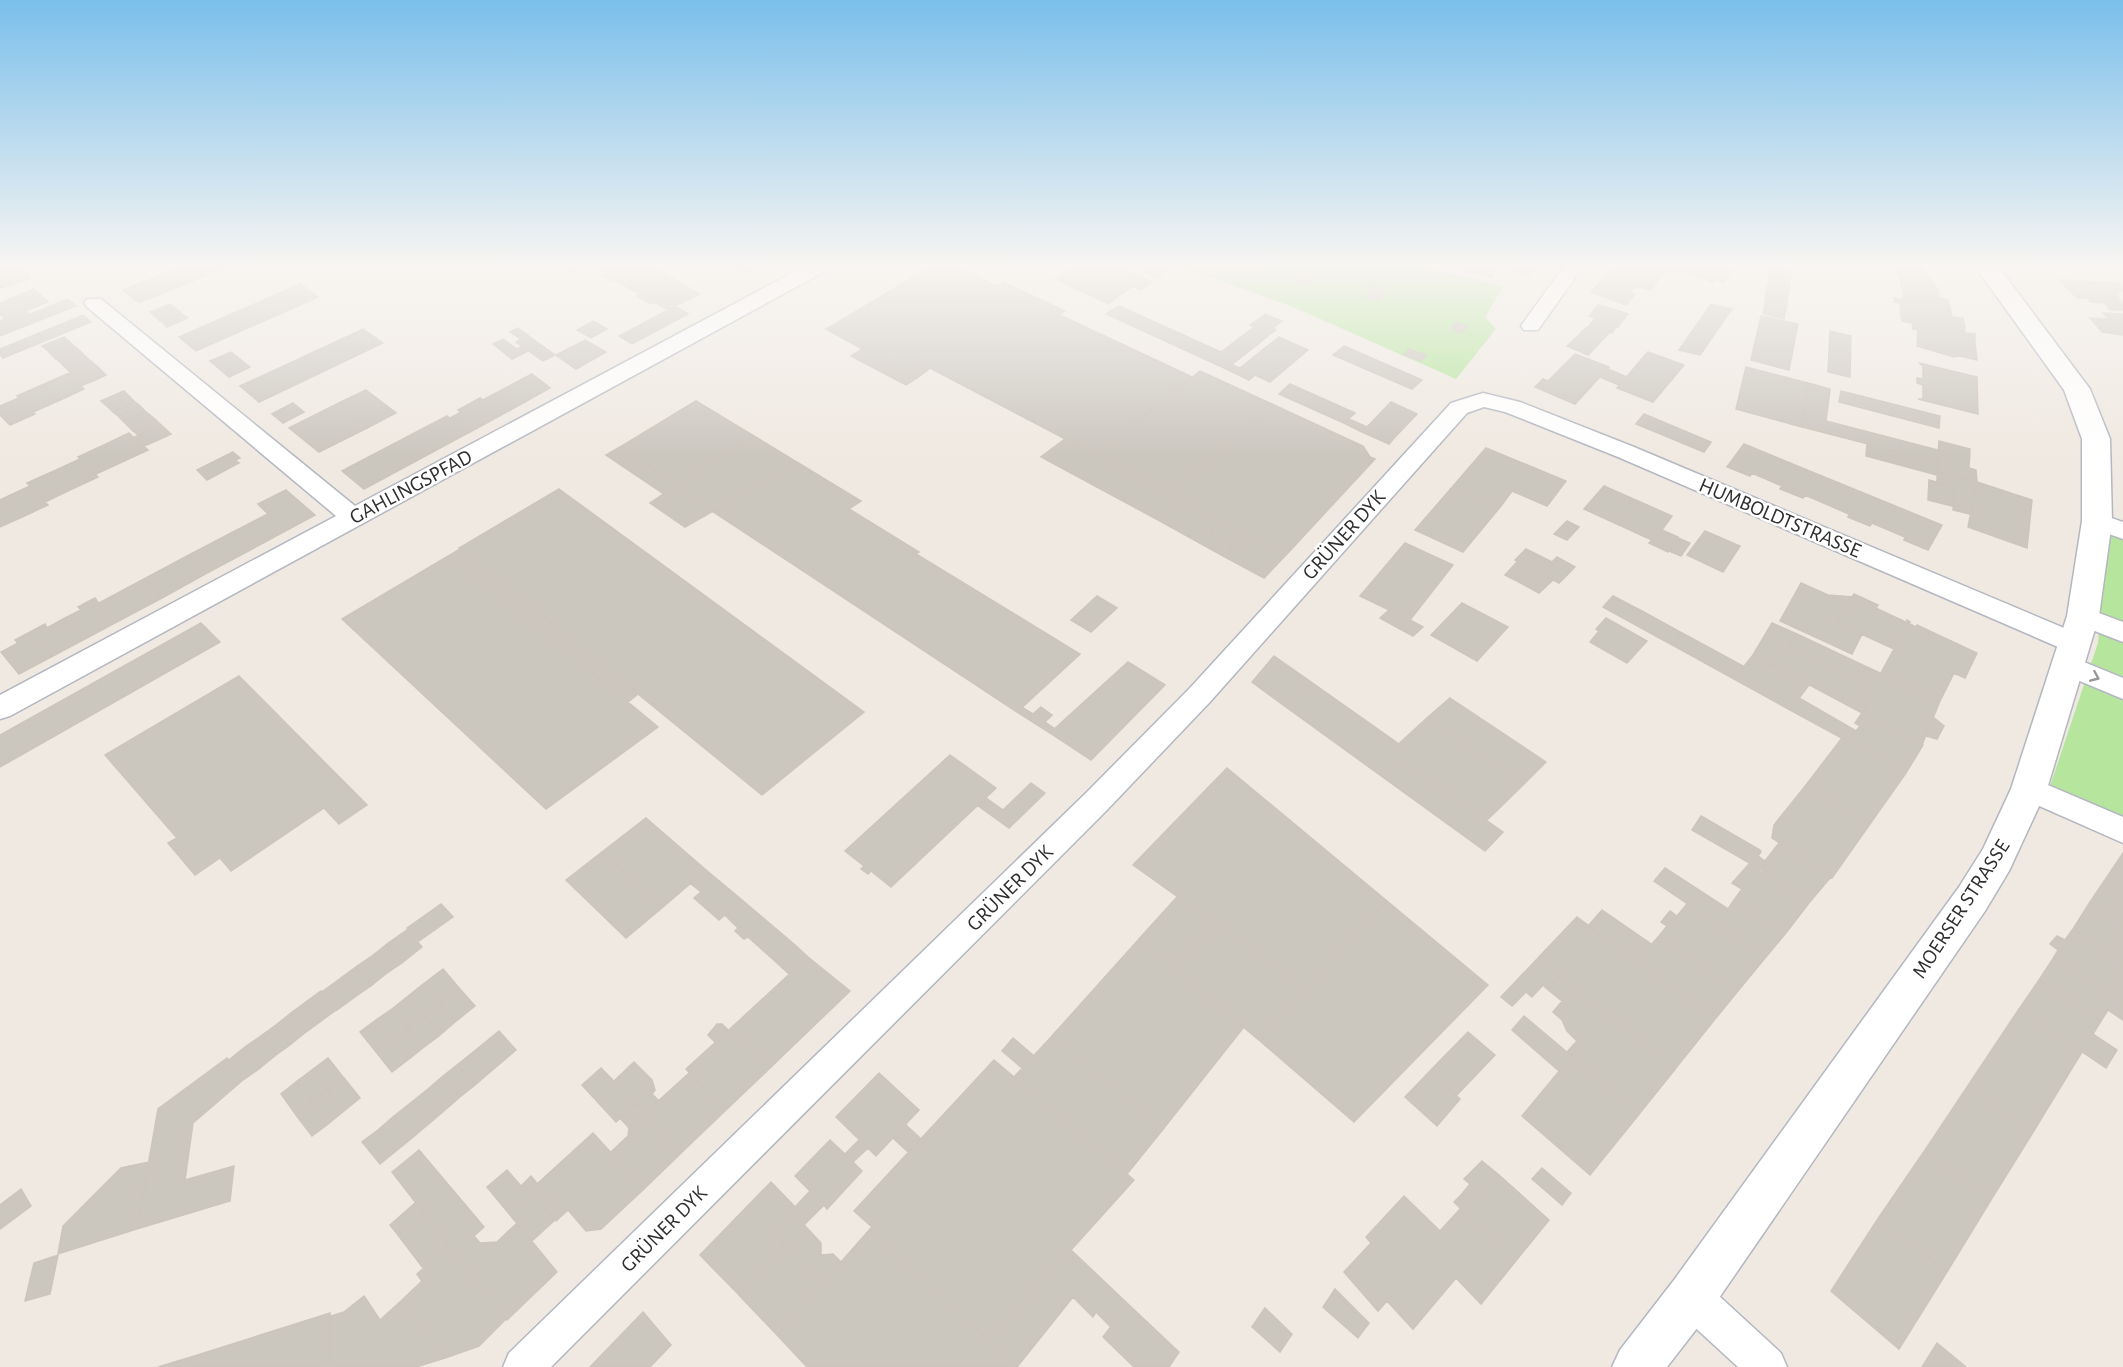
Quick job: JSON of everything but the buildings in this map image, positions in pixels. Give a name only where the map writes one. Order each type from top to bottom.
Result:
[{"type":"main road","name":"MOERSER STRASSE","points":[[1637,1367],[1691,1297],[1972,898],[2015,825],[2030,789],[2110,526],[2096,439],[2077,389],[2032,329]]},
{"type":"street","points":[[125,329],[354,518]]},
{"type":"street","name":"GAHLINGSPFAD","points":[[0,708],[704,329]]},
{"type":"street","name":"HUMBOLDTSTRASSE","points":[[1483,400],[1512,407],[1626,452],[2070,654],[2123,689]]},
{"type":"street","name":"GRÜNER DYK","points":[[524,1367],[1104,794],[1199,696],[1460,408],[1483,400]]},
{"type":"street","points":[[2083,616],[2123,632]]},
{"type":"street","points":[[2030,789],[2123,830]]},
{"type":"street","points":[[1691,1297],[1767,1367]]},
{"type":"green space","points":[[1342,329],[1496,329],[1456,379]]},
{"type":"green space","points":[[2107,533],[2123,539],[2123,818],[2050,786],[2098,643]]}]
